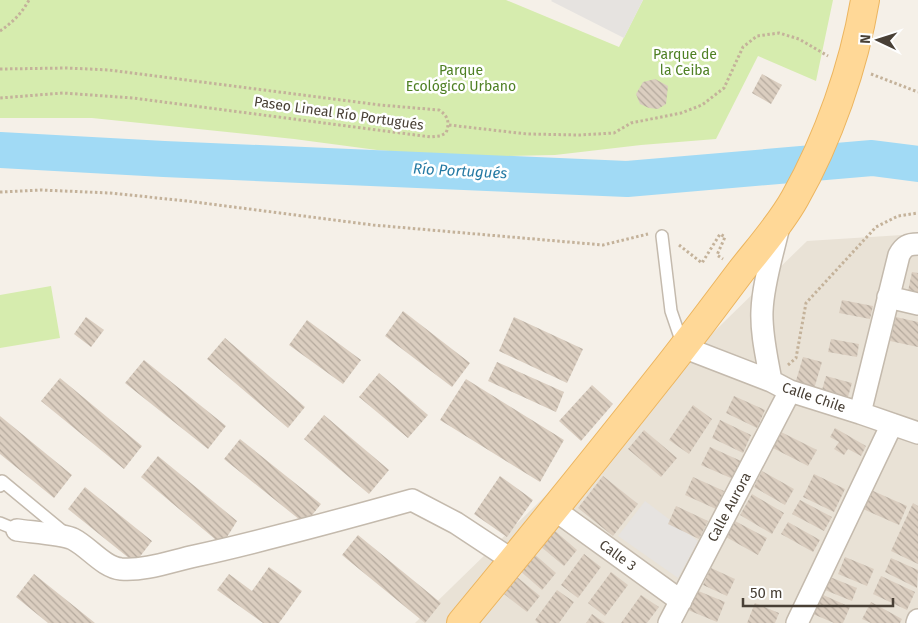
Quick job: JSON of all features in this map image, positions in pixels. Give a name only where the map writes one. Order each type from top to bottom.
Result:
[{"type":"main road","points":[[461,623],[555,510],[781,220],[818,152],[839,99],[862,21],[865,0]]},
{"type":"street","points":[[771,381],[764,340],[762,312],[764,290],[781,220]]},
{"type":"street","points":[[860,413],[899,255],[910,246]]},
{"type":"street","points":[[888,297],[918,304]]},
{"type":"street","name":"Calle Chile","points":[[683,347],[771,381],[790,392],[918,433]]},
{"type":"street","name":"Calle Aurora","points":[[669,623],[790,392]]},
{"type":"street","points":[[797,623],[892,424]]},
{"type":"street","points":[[9,526],[72,538],[110,565],[119,569],[128,569],[312,528],[412,500],[456,522],[512,560]]},
{"type":"street","name":"Calle 3","points":[[555,510],[681,601]]},
{"type":"lane","points":[[662,236],[671,311],[683,347]]},
{"type":"lane","points":[[0,486],[2,481],[72,538]]},
{"type":"path","points":[[0,31],[8,26],[24,10],[29,0]]},
{"type":"path","points":[[449,125],[527,134],[579,136],[614,132],[631,123],[681,113],[702,106],[724,88],[743,47],[757,36],[779,33],[799,38],[818,51],[849,66],[918,92]]},
{"type":"path","name":"Paseo Lineal Río Portugués","points":[[0,69],[67,68],[109,70],[380,105],[439,110],[446,115],[449,125],[446,132],[440,136],[431,137],[134,98],[64,93],[0,98]]},
{"type":"path","points":[[0,192],[41,190],[110,193],[373,225],[604,245],[651,234],[662,236],[682,247],[702,263],[720,234],[725,237],[717,255],[747,265]]},
{"type":"path","points":[[771,381],[796,358],[806,303],[816,291],[876,227],[898,216],[918,213]]},
{"type":"shaded area","points":[[552,0],[643,0],[624,38]]},
{"type":"shaded area","points":[[918,234],[918,623],[415,623],[807,241]]},
{"type":"shaded area","points":[[645,501],[698,541],[678,578],[618,536]]},
{"type":"green space","name":"Parque Ecológico Urbano","points":[[0,0],[506,0],[619,47],[643,0],[833,0],[816,81],[758,56],[716,139],[555,155],[462,157],[377,150],[294,139],[92,118],[0,118]]},
{"type":"green space","points":[[51,286],[60,338],[0,348],[0,295]]},
{"type":"building","points":[[762,74],[782,85],[771,104],[752,93]]},
{"type":"building","points":[[655,79],[668,86],[666,104],[658,109],[640,104],[636,94],[643,82]]},
{"type":"building","points":[[912,272],[918,273],[918,293],[908,291]]},
{"type":"building","points":[[842,300],[873,306],[870,319],[839,313]]},
{"type":"building","points":[[403,311],[470,363],[452,387],[385,336]]},
{"type":"building","points":[[86,317],[104,330],[91,347],[74,334]]},
{"type":"building","points":[[514,317],[583,349],[567,383],[499,351]]},
{"type":"building","points":[[896,317],[918,322],[918,347],[890,341]]},
{"type":"building","points":[[307,320],[361,360],[343,384],[289,345]]},
{"type":"building","points":[[225,338],[305,407],[288,428],[207,359]]},
{"type":"building","points":[[831,339],[859,344],[857,357],[828,352]]},
{"type":"building","points":[[803,357],[822,362],[814,389],[795,384]]},
{"type":"building","points":[[144,360],[226,426],[208,449],[125,383]]},
{"type":"building","points":[[497,362],[564,392],[556,412],[488,381]]},
{"type":"building","points":[[379,373],[428,415],[408,438],[359,397]]},
{"type":"building","points":[[826,376],[852,383],[848,397],[822,390]]},
{"type":"building","points":[[60,378],[142,446],[124,469],[41,401]]},
{"type":"building","points":[[466,379],[564,440],[540,482],[440,420]]},
{"type":"building","points":[[592,385],[613,404],[581,441],[559,421]]},
{"type":"building","points":[[734,396],[765,410],[757,428],[726,413]]},
{"type":"building","points":[[693,405],[712,419],[689,454],[669,440]]},
{"type":"building","points":[[324,415],[389,470],[369,494],[304,439]]},
{"type":"building","points":[[0,416],[72,475],[54,498],[0,454]]},
{"type":"building","points":[[720,420],[751,435],[743,453],[712,438]]},
{"type":"building","points":[[835,428],[866,446],[861,456],[848,449],[844,455],[834,449],[839,442],[830,437]]},
{"type":"building","points":[[644,430],[677,458],[661,477],[628,449]]},
{"type":"building","points":[[781,432],[817,450],[808,466],[773,448]]},
{"type":"building","points":[[240,439],[321,504],[305,524],[224,459]]},
{"type":"building","points":[[710,447],[741,461],[733,479],[701,465]]},
{"type":"building","points":[[158,456],[237,521],[222,545],[141,477]]},
{"type":"building","points":[[762,471],[794,489],[785,505],[754,487]]},
{"type":"building","points":[[814,474],[845,489],[834,512],[803,497]]},
{"type":"building","points":[[500,476],[533,500],[507,537],[474,514]]},
{"type":"building","points":[[603,476],[638,504],[613,536],[578,508]]},
{"type":"building","points":[[693,477],[724,491],[716,509],[685,495]]},
{"type":"building","points":[[85,487],[152,541],[135,563],[68,509]]},
{"type":"building","points":[[871,490],[907,506],[899,525],[863,509]]},
{"type":"building","points":[[752,494],[784,513],[772,534],[740,515]]},
{"type":"building","points":[[800,500],[832,517],[824,531],[792,514]]},
{"type":"building","points":[[913,503],[918,506],[918,564],[891,551]]},
{"type":"building","points":[[676,506],[708,521],[699,539],[668,524]]},
{"type":"building","points":[[735,521],[767,538],[758,555],[726,537]]},
{"type":"building","points":[[788,522],[820,540],[813,552],[781,534]]},
{"type":"building","points":[[554,530],[577,550],[564,566],[540,546]]},
{"type":"building","points":[[358,535],[441,603],[425,623],[342,555]]},
{"type":"building","points":[[533,553],[556,573],[542,590],[519,570]]},
{"type":"building","points":[[584,554],[601,567],[578,598],[561,585]]},
{"type":"building","points":[[845,557],[874,569],[867,586],[838,574]]},
{"type":"building","points":[[891,558],[918,570],[917,588],[885,572]]},
{"type":"building","points":[[269,567],[302,591],[279,623],[263,623],[217,590],[229,574],[252,591]]},
{"type":"building","points":[[711,568],[735,579],[727,596],[703,585]]},
{"type":"building","points":[[611,572],[628,585],[605,616],[588,603]]},
{"type":"building","points":[[34,574],[95,623],[48,623],[16,597]]},
{"type":"building","points":[[881,576],[915,592],[907,610],[873,594]]},
{"type":"building","points":[[517,577],[540,596],[527,612],[504,594]]},
{"type":"building","points":[[830,577],[857,588],[852,601],[825,590]]},
{"type":"building","points":[[557,590],[574,602],[559,623],[538,623],[535,620]]},
{"type":"building","points":[[696,590],[725,602],[717,622],[688,610]]},
{"type":"building","points":[[821,594],[850,607],[843,623],[834,623],[813,614]]},
{"type":"building","points":[[641,595],[659,607],[647,623],[621,623]]},
{"type":"building","points":[[871,602],[902,619],[900,623],[871,623],[862,619]]},
{"type":"building","points":[[755,603],[779,613],[775,623],[747,623]]},
{"type":"building","points":[[592,614],[605,623],[586,623]]},
{"type":"waterway","name":"Río Portugués","points":[[0,150],[627,179],[872,158],[918,164]]},
{"type":"park label","name":"Parque de la Ceiba","points":[[685,62]]}]
